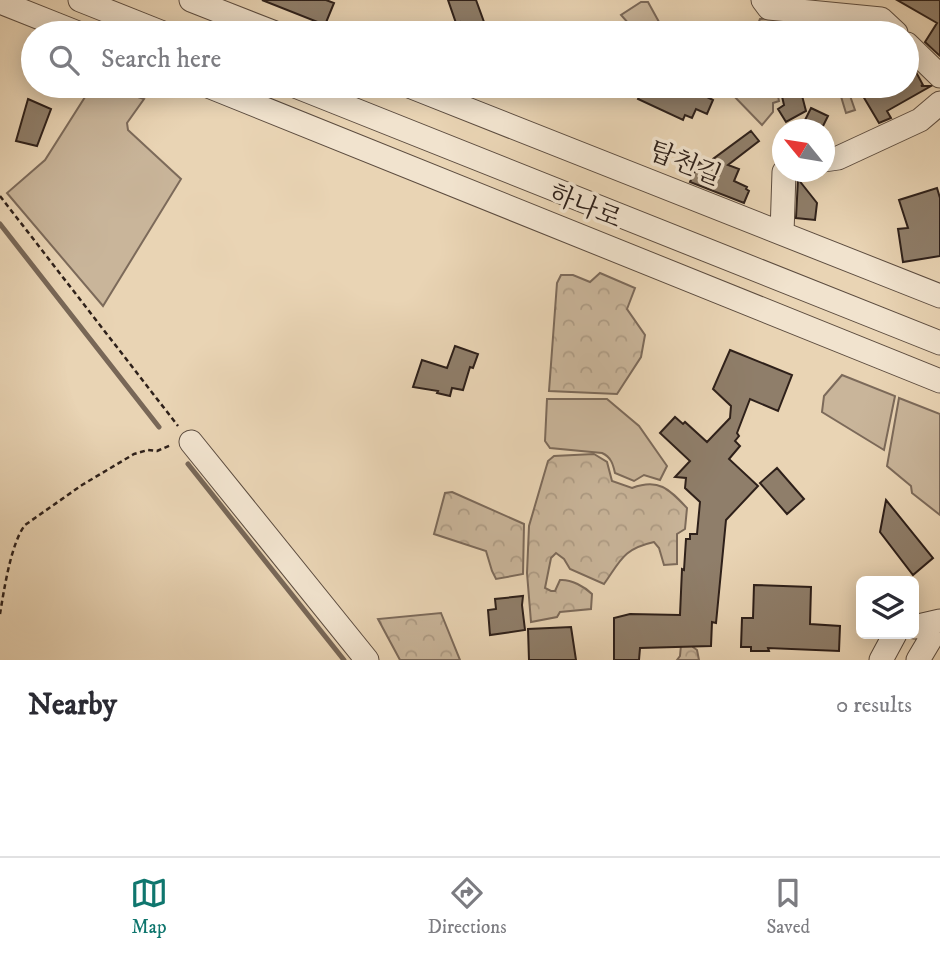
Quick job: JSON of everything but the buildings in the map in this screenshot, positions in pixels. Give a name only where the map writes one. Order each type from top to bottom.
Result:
[{"type":"street","points":[[80,0],[133,21]]},
{"type":"street","points":[[191,0],[242,20],[253,0]]},
{"type":"street","points":[[763,0],[769,8],[883,21]]},
{"type":"street","points":[[0,2],[48,21]]},
{"type":"street","points":[[919,56],[940,76]]},
{"type":"street","name":"하나로","points":[[238,98],[940,381]]},
{"type":"street","name":"하나로","points":[[325,98],[940,343]]},
{"type":"street","name":"탑천길","points":[[439,98],[940,296]]},
{"type":"street","points":[[835,158],[920,120],[940,103]]},
{"type":"street","points":[[782,233],[784,182]]},
{"type":"street","points":[[188,439],[367,660]]},
{"type":"street","points":[[919,626],[940,622]]},
{"type":"street","points":[[918,660],[940,622]]},
{"type":"street","points":[[881,660],[892,639]]},
{"type":"path","points":[[0,196],[188,439],[157,451],[148,450],[134,454],[82,485],[25,525],[19,533],[0,614]]},
{"type":"green space","points":[[641,2],[648,2],[658,21],[626,21],[621,15]]},
{"type":"green space","points":[[774,18],[778,21],[759,21]]},
{"type":"green space","points":[[84,98],[141,98],[144,99],[127,123],[128,130],[181,179],[103,306],[7,193],[45,160]]},
{"type":"green space","points":[[736,98],[778,98],[779,101],[773,103],[773,112],[762,125]]},
{"type":"green space","points":[[841,98],[851,98],[855,110],[846,113]]},
{"type":"green space","points":[[600,273],[635,288],[627,309],[645,335],[641,357],[617,394],[549,391],[557,283],[561,275],[573,275],[590,282]]},
{"type":"green space","points":[[842,375],[895,396],[884,450],[822,412],[824,396]]},
{"type":"green space","points":[[899,398],[940,414],[940,515],[912,493],[911,486],[887,466]]},
{"type":"green space","points":[[547,399],[607,399],[639,426],[667,466],[660,480],[644,475],[634,481],[615,473],[611,461],[602,453],[550,448],[545,441]]},
{"type":"green space","points":[[594,454],[607,462],[612,481],[632,488],[649,484],[663,487],[687,508],[685,529],[677,534],[677,564],[664,565],[659,548],[654,542],[629,552],[604,584],[570,569],[556,553],[551,558],[545,588],[555,591],[560,580],[578,584],[592,594],[591,609],[560,612],[557,617],[531,622],[527,573],[529,526],[548,461],[554,456]]},
{"type":"green space","points":[[452,492],[524,524],[523,574],[496,579],[486,551],[434,534],[445,493]]},
{"type":"green space","points":[[441,613],[460,660],[400,660],[378,619]]},
{"type":"green space","points":[[694,616],[693,647],[697,650],[699,660],[677,660],[681,645]]},
{"type":"waterway","points":[[0,224],[159,427]]},
{"type":"waterway","points":[[188,464],[344,660]]}]
